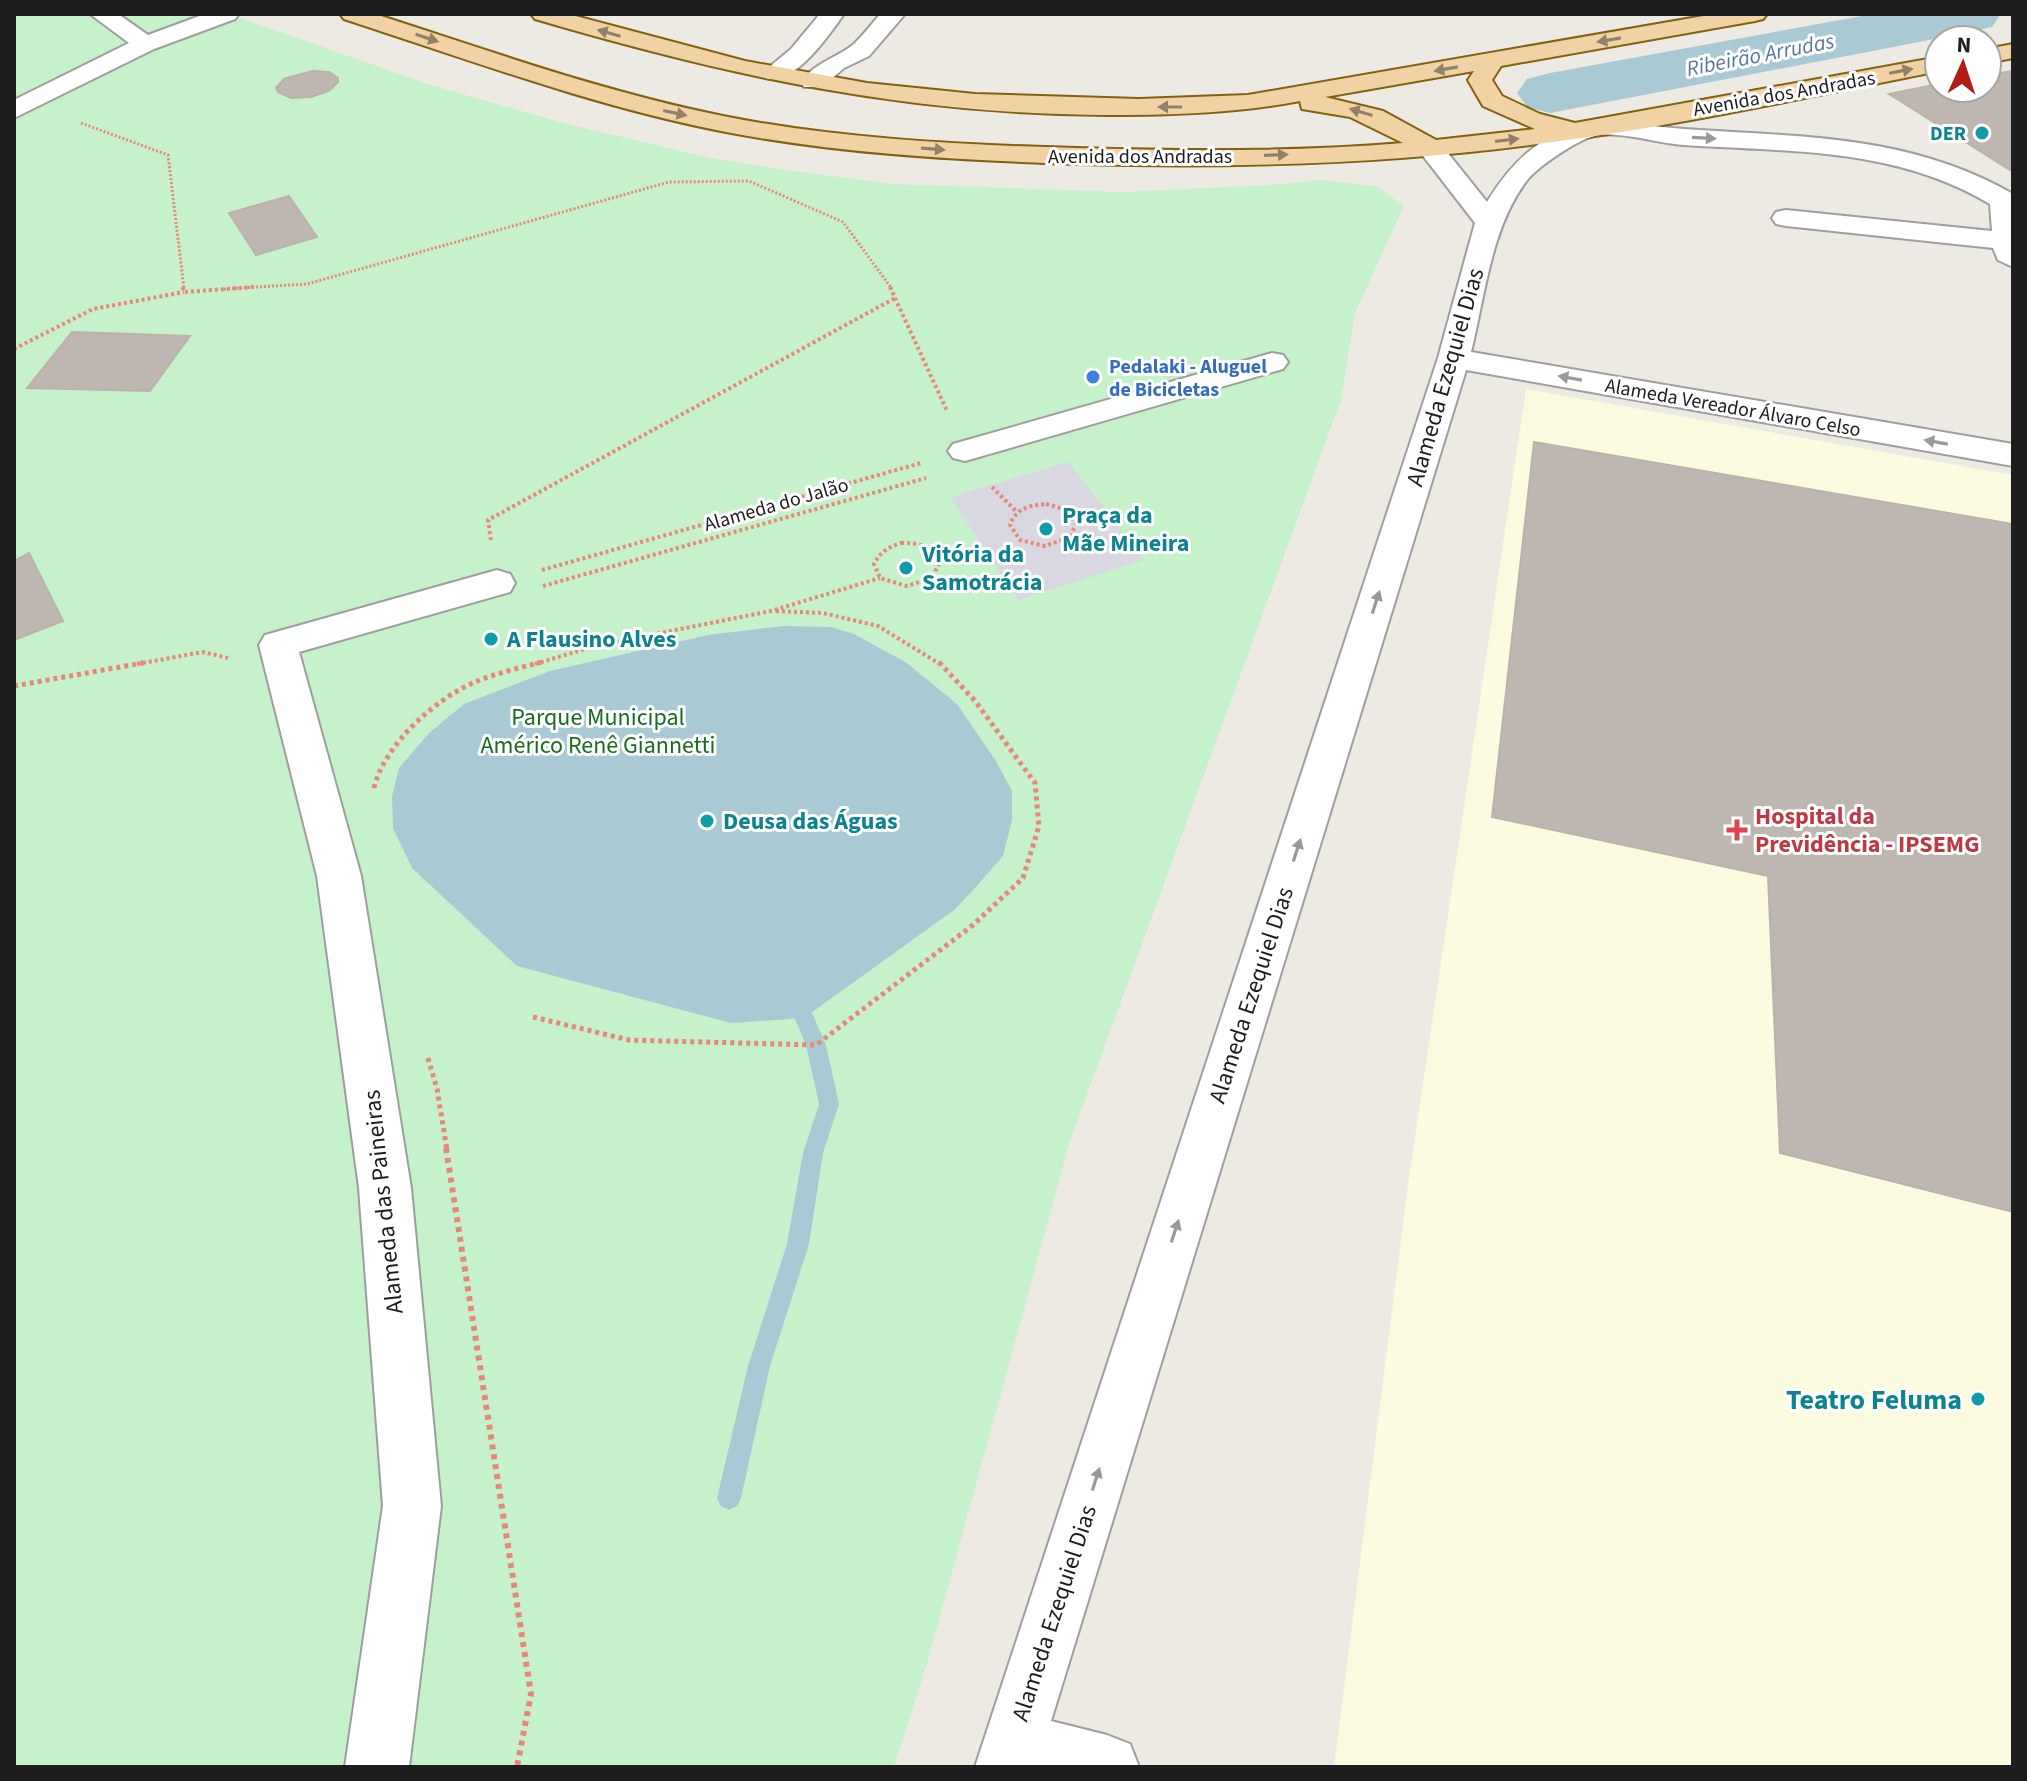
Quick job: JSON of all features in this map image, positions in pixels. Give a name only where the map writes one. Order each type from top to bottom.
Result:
[{"type":"main road","name":"Avenida dos Andradas","points":[[352,14],[634,104],[728,124],[923,149],[1079,156],[1217,157],[1430,148],[1592,128],[1923,67]]},
{"type":"main road","points":[[543,14],[640,42],[813,82],[845,86],[1028,106],[1329,104],[1361,110],[1430,148]]},
{"type":"main road","points":[[1248,103],[1755,14]]},
{"type":"main road","points":[[1493,60],[1480,80],[1492,101],[1533,121],[1592,128]]},
{"type":"street","points":[[102,14],[146,44]]},
{"type":"street","points":[[20,107],[146,44],[227,14]]},
{"type":"street","points":[[774,73],[800,54],[832,14]]},
{"type":"street","points":[[813,82],[835,63],[860,51],[893,14]]},
{"type":"street","points":[[845,86],[862,65],[860,51]]},
{"type":"street","points":[[1766,96],[1765,122],[1771,141]]},
{"type":"street","points":[[1592,128],[1771,141],[1851,150],[1934,165],[1980,183],[2004,200],[2010,234],[1786,218]]},
{"type":"street","name":"Alameda Ezequiel Dias","points":[[1009,1755],[1454,358],[1489,222],[1527,162],[1592,128]]},
{"type":"street","points":[[1430,148],[1489,222]]},
{"type":"street","name":"Alameda Vereador Álvaro Celso","points":[[1454,358],[2013,455]]},
{"type":"street","points":[[965,451],[1272,362]]},
{"type":"street","points":[[256,652],[497,583]]},
{"type":"street","name":"Alameda das Paineiras","points":[[256,652],[339,876],[388,1220],[412,1506],[377,1767]]},
{"type":"street","points":[[1009,1755],[1107,1767]]},
{"type":"path","points":[[20,107],[168,155],[184,292]]},
{"type":"path","points":[[14,349],[93,309],[184,292],[307,284],[669,182],[749,181],[843,222],[897,297],[965,451]]},
{"type":"path","points":[[497,583],[488,520],[897,297]]},
{"type":"path","name":"Alameda do Jalão","points":[[497,583],[965,451]]},
{"type":"path","points":[[543,586],[940,474]]},
{"type":"path","points":[[1046,504],[1067,511],[1073,517],[1076,524],[1070,537],[1044,546],[1024,543],[1017,538],[1010,525],[1017,512],[1025,507],[1046,504]]},
{"type":"path","points":[[372,796],[378,771],[411,725],[474,682],[595,646],[771,611],[880,578],[897,586],[919,585],[936,575],[940,561],[937,554],[922,544],[901,543],[883,550],[877,557],[874,564],[880,578]]},
{"type":"path","points":[[533,1017],[629,1040],[816,1045],[973,925],[1023,878],[1039,826],[1035,783],[976,702],[935,658],[861,619],[823,613],[771,611]]},
{"type":"path","points":[[14,686],[203,652],[256,652]]},
{"type":"path","points":[[424,1044],[437,1089],[531,1694],[517,1767]]},
{"type":"shaded area","points":[[1526,389],[2013,475],[2013,1767],[1334,1767],[1408,1185]]},
{"type":"shaded area","name":"Praça da Mãe Mineira","points":[[1069,462],[1144,560],[1018,600],[950,497]]},
{"type":"green space","name":"Parque Municipal Américo Renê Giannetti","points":[[14,14],[229,14],[428,84],[563,123],[711,158],[793,171],[894,184],[1121,192],[1321,180],[1376,186],[1404,206],[1355,313],[1341,400],[1070,1141],[928,1660],[894,1767],[14,1767]]},
{"type":"water","points":[[783,626],[831,627],[854,634],[907,663],[957,704],[996,761],[1012,791],[1012,820],[1003,856],[977,886],[954,910],[804,1018],[731,1023],[517,966],[412,868],[393,828],[392,796],[399,768],[429,733],[464,704],[550,671],[708,635]]},
{"type":"building","points":[[312,71],[329,72],[338,78],[338,82],[329,91],[311,97],[291,98],[278,92],[276,88],[284,79]]},
{"type":"building","name":"DER","points":[[2013,71],[2013,172],[1889,94],[1923,87],[1923,104],[2003,104],[2003,73]]},
{"type":"building","points":[[289,196],[317,237],[256,255],[229,213]]},
{"type":"building","points":[[72,332],[190,336],[150,391],[27,388]]},
{"type":"building","points":[[1534,442],[2013,524],[2013,1212],[1780,1153],[1768,876],[1492,817]]},
{"type":"building","points":[[29,553],[63,621],[14,640],[14,561]]},
{"type":"waterway","name":"Ribeirão Arrudas","points":[[1550,93],[1971,14]]},
{"type":"waterway","points":[[729,1498],[759,1366],[798,1244],[813,1153],[829,1104],[816,1045],[795,996]]},
{"type":"place","name":"DER","points":[[1982,133]]},
{"type":"place","name":"Pedalaki - Aluguel de Bicicletas","points":[[1093,377]]},
{"type":"place","name":"Praça da Mãe Mineira","points":[[1046,529]]},
{"type":"place","name":"Vitória da Samotrácia","points":[[906,568]]},
{"type":"place","name":"A Flausino Alves","points":[[491,639]]},
{"type":"place","name":"Deusa das Águas","points":[[707,821]]},
{"type":"place","name":"Hospital da Previdência - IPSEMG","points":[[1737,830]]},
{"type":"place","name":"Teatro Feluma","points":[[1978,1399]]}]
